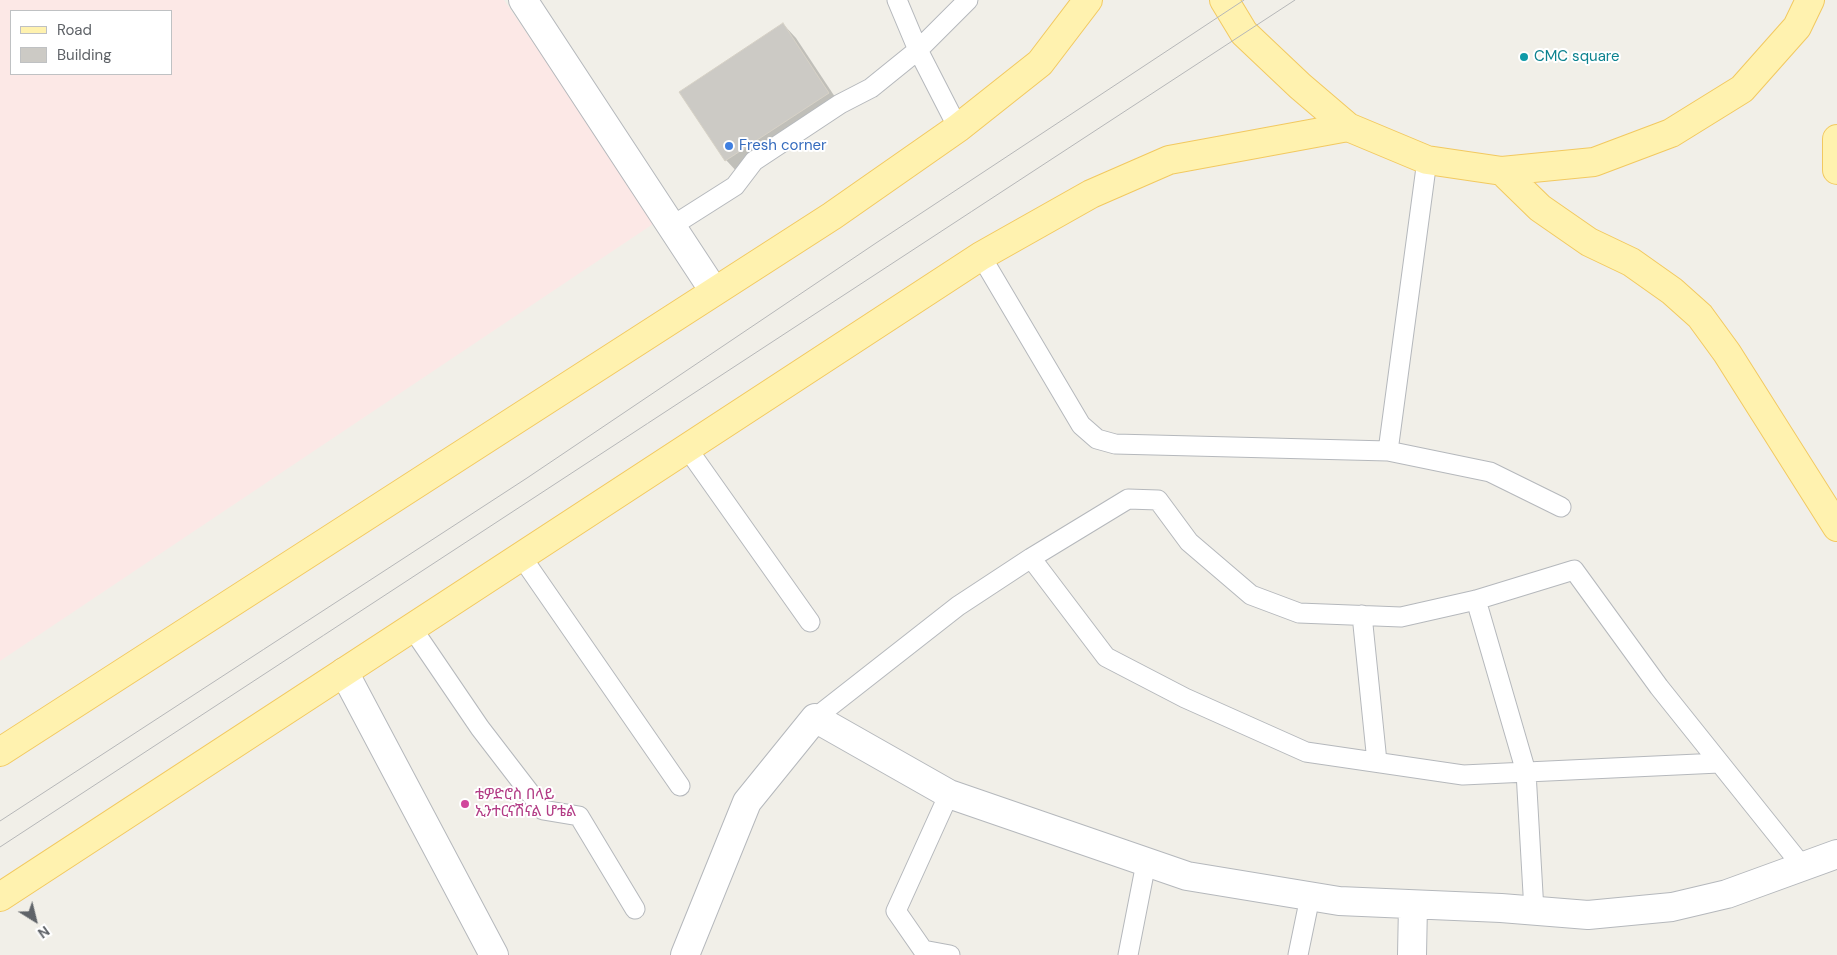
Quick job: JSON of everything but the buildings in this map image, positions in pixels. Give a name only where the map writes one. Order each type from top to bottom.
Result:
[{"type":"main road","points":[[0,752],[832,216],[958,128],[1040,63],[1088,0]]},
{"type":"main road","points":[[1224,0],[1244,33],[1300,86],[1348,127],[1427,160],[1502,171],[1594,162],[1671,133],[1742,89],[1797,27],[1810,0]]},
{"type":"main road","points":[[0,896],[981,256],[1091,194],[1170,160],[1348,127]]},
{"type":"main road","points":[[1837,140],[1837,170]]},
{"type":"main road","points":[[1502,171],[1540,208],[1589,242],[1631,262],[1672,291],[1700,316],[1727,353],[1837,526]]},
{"type":"street","points":[[523,0],[714,291]]},
{"type":"street","points":[[344,672],[494,955]]},
{"type":"street","points":[[689,954],[747,802],[815,718],[949,794],[1187,876],[1340,902],[1534,911],[1588,916],[1672,907],[1727,894],[1837,854]]},
{"type":"street","points":[[1412,955],[1413,905]]},
{"type":"lane","points":[[897,0],[918,50],[958,128]]},
{"type":"lane","points":[[672,226],[735,186],[754,161],[840,104],[871,88],[918,50],[968,0]]},
{"type":"lane","points":[[1388,451],[1427,160]]},
{"type":"lane","points":[[981,256],[1081,425],[1098,438],[1115,444],[1388,451],[1490,472],[1561,507]]},
{"type":"lane","points":[[687,448],[810,622]]},
{"type":"lane","points":[[815,718],[958,606],[1032,558],[1128,499],[1158,500],[1189,542],[1251,596],[1299,613],[1401,617],[1476,600],[1574,570],[1659,687],[1803,867]]},
{"type":"lane","points":[[521,556],[680,786]]},
{"type":"lane","points":[[1032,558],[1106,657],[1185,698],[1306,752],[1463,775],[1719,763]]},
{"type":"lane","points":[[1476,600],[1526,772],[1534,911]]},
{"type":"lane","points":[[1362,615],[1377,762]]},
{"type":"lane","points":[[412,628],[480,728],[543,810],[579,816],[635,910]]},
{"type":"lane","points":[[949,794],[896,911],[923,950],[950,955]]},
{"type":"lane","points":[[1128,955],[1146,863]]},
{"type":"lane","points":[[1298,955],[1310,897]]},
{"type":"shaded area","points":[[0,0],[504,0],[656,222],[0,661]]},
{"type":"tram line","points":[[0,821],[527,478],[876,243],[1244,0]]},
{"type":"tram line","points":[[0,847],[1295,0]]},
{"type":"place","name":"CMC square","points":[[1524,57]]},
{"type":"place","name":"Fresh corner","points":[[729,146]]},
{"type":"place","name":"ቴዎድሮስ በላይ ኢንተርናሽናል ሆቴል","points":[[465,804]]}]
